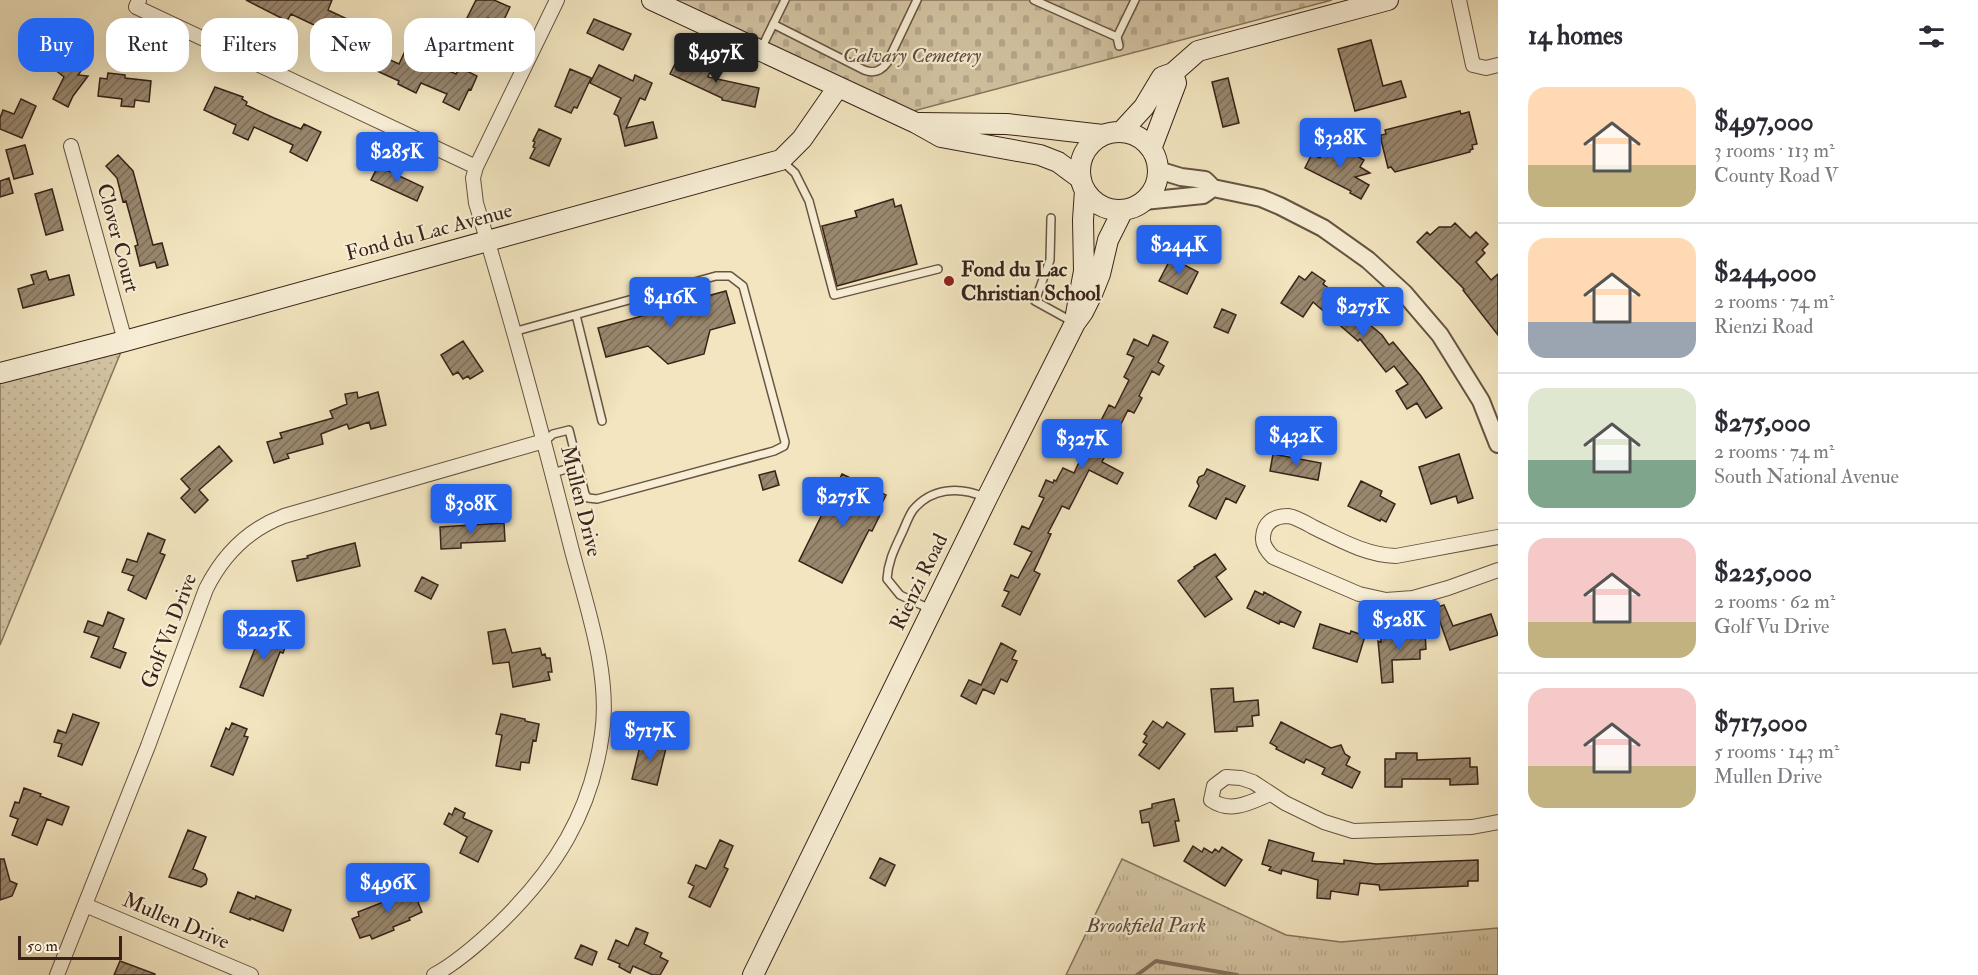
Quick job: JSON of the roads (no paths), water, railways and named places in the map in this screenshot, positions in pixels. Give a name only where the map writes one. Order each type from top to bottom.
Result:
[{"type":"main road","points":[[652,0],[916,123],[941,137],[1040,154],[1058,162],[1083,185],[1092,199],[1101,206],[1123,210],[1134,207],[1152,192],[1156,182],[1158,170],[1156,159],[1151,149],[1135,135],[1006,124],[916,123]]},
{"type":"main road","points":[[1075,323],[1084,271],[1083,185],[1080,168],[1087,148],[1094,141],[1112,133],[1144,108],[1162,77],[1173,74],[1198,51],[1388,0]]},
{"type":"main road","points":[[1151,149],[1176,83],[1173,74]]},
{"type":"main road","points":[[781,160],[802,138],[838,87]]},
{"type":"main road","name":"Fond du Lac Avenue","points":[[0,373],[125,341],[781,160]]},
{"type":"main road","name":"Rienzi Road","points":[[753,975],[987,498],[1075,323],[1092,294],[1100,274],[1108,240],[1123,210]]},
{"type":"street","name":"Mullen Drive","points":[[435,975],[484,939],[512,912],[538,883],[566,844],[581,814],[603,733],[601,675],[594,640],[544,441],[476,203],[473,178],[476,167],[557,0]]},
{"type":"street","points":[[1459,0],[1473,65],[1486,68],[1498,64]]},
{"type":"street","points":[[137,3],[476,167]]},
{"type":"street","name":"Clover Court","points":[[71,146],[125,341]]},
{"type":"street","points":[[1158,170],[1181,177],[1205,180],[1213,188],[1261,198],[1292,212],[1346,243],[1384,273],[1414,303],[1448,346],[1481,401],[1498,444]]},
{"type":"street","points":[[1144,201],[1203,195],[1213,188]]},
{"type":"street","name":"Golf Vu Drive","points":[[57,975],[148,746],[206,589],[219,566],[233,549],[253,532],[280,518],[544,441]]},
{"type":"street","points":[[1498,537],[1396,556],[1385,555],[1362,550],[1290,516],[1275,518],[1264,527],[1262,541],[1273,557],[1359,594],[1380,599],[1413,598],[1498,570]]},
{"type":"street","points":[[1270,794],[1324,822],[1353,831],[1472,827],[1498,822]]},
{"type":"street","name":"Mullen Drive","points":[[85,905],[251,975]]},
{"type":"lane","points":[[760,51],[785,0]]},
{"type":"lane","points":[[773,24],[864,70],[874,72],[887,63],[917,0]]},
{"type":"lane","points":[[1034,0],[1117,37]]},
{"type":"lane","points":[[1119,46],[1117,37],[1135,0]]},
{"type":"lane","points":[[781,160],[795,173],[809,201],[834,295],[938,269]]},
{"type":"lane","points":[[1051,218],[1050,260],[1035,301],[1075,323]]},
{"type":"lane","points":[[513,332],[716,276],[730,276],[742,286],[744,292],[784,446],[774,451],[597,499],[588,498],[585,494],[569,430],[553,434],[544,441]]},
{"type":"lane","points":[[576,315],[602,421]]},
{"type":"lane","points":[[552,472],[578,466]]},
{"type":"lane","points":[[932,610],[900,595],[887,579],[888,562],[912,511],[928,495],[951,489],[971,491],[987,498]]},
{"type":"waterway","points":[[1137,975],[1156,961],[1237,975]]},
{"type":"place","name":"Fond du Lac Christian School","points":[[949,281]]},
{"type":"park label","name":"Calvary Cemetery","points":[[912,55]]},
{"type":"park label","name":"Brookfield Park","points":[[1146,925]]}]
